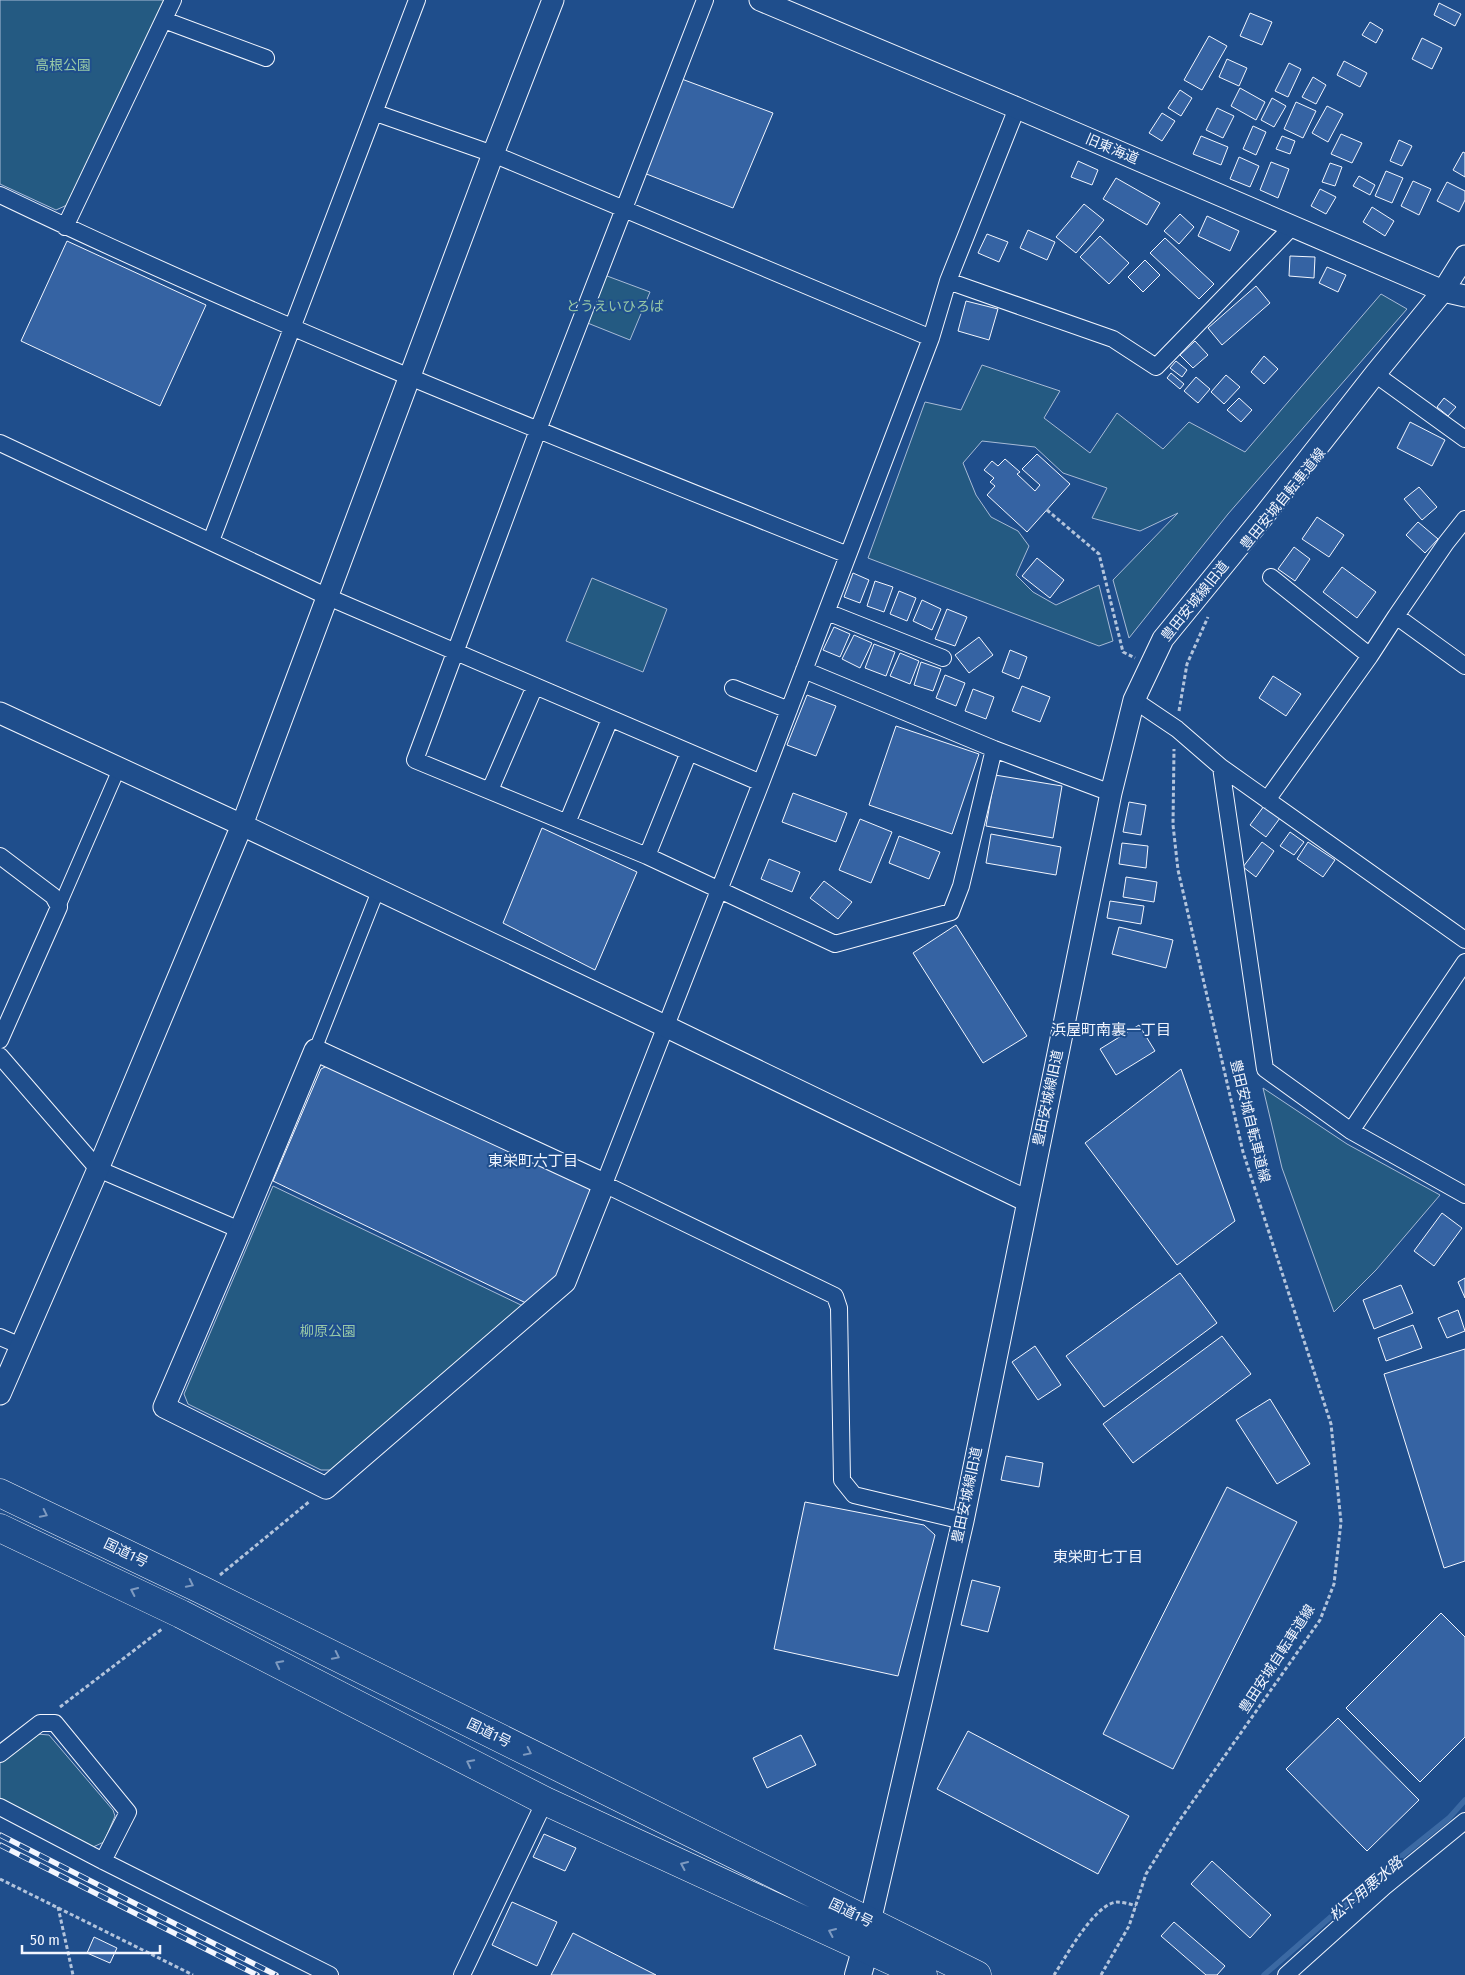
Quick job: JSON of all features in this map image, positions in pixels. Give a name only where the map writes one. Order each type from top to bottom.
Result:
[{"type":"highway","name":"国道1号","points":[[0,1493],[202,1590],[868,1935],[923,1975]]},
{"type":"highway","name":"国道1号","points":[[0,1528],[181,1614],[544,1801],[868,1935],[976,1975]]},
{"type":"main road","points":[[858,1975],[868,1935]]},
{"type":"street","points":[[65,226],[173,0]]},
{"type":"street","points":[[211,541],[376,113],[417,0]]},
{"type":"street","points":[[0,1394],[98,1169],[242,825],[493,154],[553,0]]},
{"type":"street","points":[[705,0],[538,430],[454,651],[415,760],[647,856],[835,944],[951,912],[960,886],[994,749]]},
{"type":"street","name":"旧東海道","points":[[760,0],[1443,291],[1465,296]]},
{"type":"street","points":[[164,20],[266,58]]},
{"type":"street","points":[[378,891],[315,1050],[164,1406],[326,1488],[565,1282],[667,1027],[827,612],[931,338],[948,281],[1017,108]]},
{"type":"street","points":[[376,113],[493,154],[931,338]]},
{"type":"street","points":[[0,196],[292,328],[410,379],[848,555]]},
{"type":"street","points":[[948,281],[1113,339],[1156,367],[1293,226]]},
{"type":"street","name":"豊田安城線旧道","points":[[868,1935],[963,1521],[1111,793],[1134,700],[1163,639],[1262,518],[1374,374],[1443,291],[1465,256]]},
{"type":"street","points":[[1443,291],[1465,261]]},
{"type":"street","points":[[1374,374],[1465,439]]},
{"type":"street","points":[[0,443],[328,597],[761,783]]},
{"type":"street","points":[[1267,800],[1370,656],[1446,542],[1465,519]]},
{"type":"street","points":[[1271,577],[1370,656]]},
{"type":"street","points":[[827,612],[944,658]]},
{"type":"street","points":[[1396,616],[1465,666]]},
{"type":"street","points":[[804,670],[994,749],[1111,793]]},
{"type":"street","points":[[490,790],[535,686]]},
{"type":"street","points":[[733,688],[789,710]]},
{"type":"street","points":[[1134,700],[1177,729],[1221,768],[1465,940]]},
{"type":"street","points":[[0,712],[667,1027],[1027,1201]]},
{"type":"street","points":[[567,823],[610,719]]},
{"type":"street","points":[[647,856],[689,752]]},
{"type":"street","points":[[1221,768],[1265,1069],[1351,1132],[1465,1195]]},
{"type":"street","points":[[0,1040],[120,769]]},
{"type":"street","points":[[0,856],[53,896],[59,906]]},
{"type":"street","points":[[1351,1132],[1465,962]]},
{"type":"street","points":[[315,1050],[604,1184],[835,1296],[839,1308],[842,1480],[854,1495],[963,1521]]},
{"type":"street","points":[[0,1056],[98,1169],[240,1230]]},
{"type":"street","points":[[0,1337],[21,1346]]},
{"type":"street","points":[[0,1754],[40,1723],[55,1723],[128,1812],[103,1861]]},
{"type":"street","points":[[462,1975],[544,1801]]},
{"type":"street","points":[[0,1807],[330,1975]]},
{"type":"street","points":[[1286,1975],[1384,1887],[1465,1821]]},
{"type":"path","points":[[1047,510],[1099,554],[1123,652],[1150,665]]},
{"type":"path","name":"豊田安城自転車道線","points":[[1100,1975],[1129,1926],[1146,1874],[1177,1824],[1320,1620],[1334,1584],[1341,1522],[1331,1424],[1243,1152],[1178,870],[1173,825],[1172,766],[1181,695],[1187,664],[1212,610]]},
{"type":"path","points":[[202,1590],[326,1488]]},
{"type":"path","points":[[40,1723],[181,1614]]},
{"type":"path","points":[[0,1879],[193,1975]]},
{"type":"path","points":[[1054,1975],[1087,1925],[1100,1911],[1116,1902],[1136,1906]]},
{"type":"path","points":[[58,1907],[73,1975]]},
{"type":"green space","name":"高根公園","points":[[0,0],[165,0],[67,205],[56,210],[0,184]]},
{"type":"green space","name":"とうえいひろば","points":[[599,273],[650,292],[630,340],[580,320]]},
{"type":"green space","points":[[1381,294],[1407,309],[1228,514],[1129,638],[1113,580],[1178,513],[1140,531],[1092,518],[1107,488],[1063,473],[1035,447],[982,441],[963,463],[976,495],[991,517],[1018,531],[1029,546],[1016,575],[1033,592],[1056,605],[1099,585],[1113,641],[1099,646],[868,558],[925,402],[961,410],[982,365],[1060,391],[1044,418],[1090,453],[1117,413],[1163,449],[1189,422],[1245,452]]},
{"type":"green space","points":[[592,578],[667,609],[643,672],[566,641]]},
{"type":"green space","points":[[1263,1088],[1347,1144],[1440,1195],[1376,1270],[1334,1312],[1282,1168]]},
{"type":"green space","name":"柳原公園","points":[[273,1186],[523,1306],[331,1470],[321,1470],[188,1404],[184,1394]]},
{"type":"green space","points":[[37,1734],[49,1735],[113,1810],[115,1816],[104,1842],[93,1847],[0,1798],[0,1763]]},
{"type":"building","points":[[1439,3],[1461,14],[1455,26],[1434,15]]},
{"type":"building","points":[[1250,13],[1272,22],[1262,45],[1240,36]]},
{"type":"building","points":[[1370,22],[1383,30],[1376,43],[1362,35]]},
{"type":"building","points":[[1209,36],[1227,46],[1202,90],[1184,80]]},
{"type":"building","points":[[1422,38],[1442,48],[1432,69],[1412,59]]},
{"type":"building","points":[[1227,59],[1247,68],[1239,86],[1219,77]]},
{"type":"building","points":[[1344,61],[1367,73],[1360,87],[1337,75]]},
{"type":"building","points":[[1289,63],[1301,69],[1288,97],[1275,91]]},
{"type":"building","points":[[1313,77],[1326,85],[1316,104],[1302,97]]},
{"type":"building","points":[[679,78],[773,113],[733,208],[644,173]]},
{"type":"building","points":[[1240,88],[1265,102],[1256,120],[1231,106]]},
{"type":"building","points":[[1180,90],[1192,98],[1181,116],[1168,108]]},
{"type":"building","points":[[1272,98],[1286,106],[1274,127],[1261,120]]},
{"type":"building","points":[[1296,102],[1316,111],[1303,138],[1284,129]]},
{"type":"building","points":[[1327,106],[1343,114],[1328,142],[1312,133]]},
{"type":"building","points":[[1217,108],[1234,116],[1223,138],[1206,130]]},
{"type":"building","points":[[1162,113],[1175,121],[1162,141],[1149,133]]},
{"type":"building","points":[[1253,126],[1266,132],[1256,155],[1243,149]]},
{"type":"building","points":[[1341,134],[1362,143],[1352,163],[1331,154]]},
{"type":"building","points":[[1201,136],[1228,147],[1221,165],[1193,154]]},
{"type":"building","points":[[1282,136],[1295,141],[1290,154],[1276,149]]},
{"type":"building","points":[[1399,140],[1412,146],[1402,166],[1390,161]]},
{"type":"building","points":[[1463,152],[1465,153],[1465,177],[1453,170]]},
{"type":"building","points":[[1239,157],[1259,166],[1250,187],[1230,179]]},
{"type":"building","points":[[1078,161],[1098,170],[1092,185],[1071,177]]},
{"type":"building","points":[[1271,162],[1289,169],[1278,198],[1260,190]]},
{"type":"building","points":[[1330,163],[1342,167],[1335,186],[1322,182]]},
{"type":"building","points":[[1386,171],[1403,178],[1392,203],[1375,196]]},
{"type":"building","points":[[1359,176],[1375,185],[1370,195],[1353,186]]},
{"type":"building","points":[[1116,178],[1160,203],[1147,225],[1103,199]]},
{"type":"building","points":[[1413,181],[1431,189],[1419,215],[1401,206]]},
{"type":"building","points":[[1447,182],[1465,191],[1465,200],[1459,212],[1437,201]]},
{"type":"building","points":[[1320,189],[1336,197],[1326,214],[1311,206]]},
{"type":"building","points":[[1084,204],[1104,220],[1076,253],[1056,237]]},
{"type":"building","points":[[1372,207],[1394,221],[1385,236],[1363,222]]},
{"type":"building","points":[[1180,214],[1194,227],[1179,244],[1164,231]]},
{"type":"building","points":[[1207,216],[1239,231],[1230,251],[1198,236]]},
{"type":"building","points":[[1028,230],[1055,242],[1047,260],[1020,248]]},
{"type":"building","points":[[987,234],[1008,242],[999,262],[978,253]]},
{"type":"building","points":[[1100,236],[1129,263],[1109,284],[1080,257]]},
{"type":"building","points":[[1165,238],[1214,284],[1199,299],[1150,253]]},
{"type":"building","points":[[67,241],[206,305],[160,406],[21,341]]},
{"type":"building","points":[[1290,256],[1315,257],[1314,278],[1289,276]]},
{"type":"building","points":[[1145,260],[1160,275],[1143,292],[1128,277]]},
{"type":"building","points":[[1327,267],[1346,275],[1338,292],[1319,283]]},
{"type":"building","points":[[1256,286],[1270,303],[1222,345],[1208,328]]},
{"type":"building","points":[[966,301],[998,309],[989,340],[958,331]]},
{"type":"building","points":[[1195,341],[1208,355],[1193,368],[1180,355]]},
{"type":"building","points":[[1264,356],[1278,369],[1264,384],[1251,372]]},
{"type":"building","points":[[1176,361],[1187,370],[1182,377],[1170,368]]},
{"type":"building","points":[[1171,373],[1184,384],[1180,389],[1167,378]]},
{"type":"building","points":[[1226,375],[1240,387],[1224,404],[1211,392]]},
{"type":"building","points":[[1196,377],[1210,389],[1198,403],[1184,391]]},
{"type":"building","points":[[1239,398],[1252,410],[1241,422],[1227,410]]},
{"type":"building","points":[[1444,398],[1456,407],[1448,416],[1437,407]]},
{"type":"building","points":[[1410,422],[1445,440],[1432,466],[1397,448]]},
{"type":"building","points":[[1037,454],[1070,484],[1027,532],[987,495],[995,486],[990,482],[994,478],[984,470],[992,461],[998,466],[1005,459],[1020,472],[1017,474],[1035,491],[1040,485],[1022,469]]},
{"type":"building","points":[[1419,487],[1437,507],[1422,520],[1404,499]]},
{"type":"building","points":[[1317,517],[1344,535],[1329,557],[1302,539]]},
{"type":"building","points":[[1418,522],[1438,539],[1425,553],[1406,535]]},
{"type":"building","points":[[1294,547],[1310,559],[1295,581],[1278,569]]},
{"type":"building","points":[[1037,558],[1064,580],[1050,598],[1022,576]]},
{"type":"building","points":[[1342,567],[1376,592],[1357,618],[1323,592]]},
{"type":"building","points":[[853,573],[869,580],[860,603],[844,597]]},
{"type":"building","points":[[875,581],[893,587],[884,612],[867,606]]},
{"type":"building","points":[[899,591],[916,598],[907,621],[890,614]]},
{"type":"building","points":[[922,600],[941,609],[932,630],[913,621]]},
{"type":"building","points":[[947,609],[967,617],[955,646],[935,639]]},
{"type":"building","points":[[834,627],[850,634],[840,657],[823,650]]},
{"type":"building","points":[[854,635],[872,643],[860,668],[842,659]]},
{"type":"building","points":[[979,637],[993,655],[969,673],[955,655]]},
{"type":"building","points":[[874,644],[895,652],[886,676],[865,668]]},
{"type":"building","points":[[1010,650],[1027,657],[1019,679],[1002,672]]},
{"type":"building","points":[[900,653],[919,661],[910,684],[890,676]]},
{"type":"building","points":[[921,662],[941,669],[933,691],[914,685]]},
{"type":"building","points":[[945,675],[965,683],[956,706],[936,698]]},
{"type":"building","points":[[1273,676],[1301,694],[1286,716],[1259,698]]},
{"type":"building","points":[[1022,686],[1050,697],[1040,722],[1012,711]]},
{"type":"building","points":[[973,689],[994,697],[986,719],[965,711]]},
{"type":"building","points":[[807,695],[836,706],[816,756],[787,745]]},
{"type":"building","points":[[896,726],[979,754],[952,834],[869,805]]},
{"type":"building","points":[[995,775],[1062,786],[1053,838],[986,826]]},
{"type":"building","points":[[793,793],[847,813],[836,842],[782,822]]},
{"type":"building","points":[[1129,802],[1146,805],[1141,835],[1123,832]]},
{"type":"building","points":[[1264,806],[1280,818],[1266,837],[1250,825]]},
{"type":"building","points":[[860,819],[892,832],[871,883],[839,870]]},
{"type":"building","points":[[542,828],[637,872],[595,970],[503,923]]},
{"type":"building","points":[[1290,832],[1304,842],[1294,855],[1280,846]]},
{"type":"building","points":[[991,834],[1061,847],[1056,875],[986,863]]},
{"type":"building","points":[[899,836],[940,852],[929,879],[889,863]]},
{"type":"building","points":[[1262,842],[1274,851],[1256,877],[1243,867]]},
{"type":"building","points":[[1308,842],[1335,860],[1323,877],[1297,859]]},
{"type":"building","points":[[1122,843],[1148,846],[1146,868],[1119,864]]},
{"type":"building","points":[[769,859],[800,872],[792,892],[761,879]]},
{"type":"building","points":[[1126,877],[1157,882],[1154,902],[1123,897]]},
{"type":"building","points":[[824,881],[852,902],[838,919],[810,898]]},
{"type":"building","points":[[1110,901],[1144,906],[1141,924],[1107,918]]},
{"type":"building","points":[[956,925],[1027,1036],[983,1063],[913,953]]},
{"type":"building","points":[[1119,927],[1173,940],[1166,968],[1112,954]]},
{"type":"building","points":[[1139,1025],[1155,1051],[1116,1075],[1100,1049]]},
{"type":"building","points":[[329,1065],[589,1188],[591,1196],[559,1276],[526,1303],[273,1181],[321,1069]]},
{"type":"building","points":[[1181,1069],[1235,1221],[1177,1265],[1085,1143]]},
{"type":"building","points":[[1442,1213],[1462,1228],[1434,1266],[1414,1251]]},
{"type":"building","points":[[1180,1273],[1217,1323],[1104,1407],[1066,1356]]},
{"type":"building","points":[[1465,1278],[1465,1298],[1458,1282]]},
{"type":"building","points":[[1401,1285],[1413,1313],[1374,1329],[1363,1300]]},
{"type":"building","points":[[1458,1310],[1465,1331],[1447,1338],[1438,1318]]},
{"type":"building","points":[[1413,1325],[1422,1348],[1386,1361],[1378,1338]]},
{"type":"building","points":[[1222,1336],[1251,1374],[1133,1463],[1103,1424]]},
{"type":"building","points":[[1035,1346],[1061,1385],[1038,1400],[1012,1362]]},
{"type":"building","points":[[1465,1349],[1465,1561],[1444,1568],[1384,1374]]},
{"type":"building","points":[[1270,1399],[1310,1464],[1277,1484],[1236,1420]]},
{"type":"building","points":[[1006,1456],[1043,1463],[1039,1487],[1001,1480]]},
{"type":"building","points":[[1227,1487],[1297,1522],[1173,1769],[1103,1734]]},
{"type":"building","points":[[805,1502],[924,1525],[935,1535],[898,1676],[774,1649]]},
{"type":"building","points":[[972,1580],[1000,1587],[988,1632],[961,1625]]},
{"type":"building","points":[[1441,1613],[1465,1637],[1465,1737],[1420,1782],[1346,1708]]},
{"type":"building","points":[[1338,1718],[1419,1800],[1367,1851],[1286,1769]]},
{"type":"building","points":[[968,1731],[1129,1816],[1098,1874],[937,1789]]},
{"type":"building","points":[[801,1735],[816,1765],[767,1788],[753,1758]]},
{"type":"building","points":[[544,1834],[576,1848],[565,1871],[533,1857]]},
{"type":"building","points":[[1212,1861],[1271,1915],[1250,1938],[1191,1884]]},
{"type":"building","points":[[512,1902],[557,1922],[537,1966],[492,1945]]},
{"type":"building","points":[[1174,1922],[1225,1966],[1217,1975],[1206,1975],[1161,1936]]},
{"type":"building","points":[[573,1933],[656,1975],[551,1975]]},
{"type":"building","points":[[94,1937],[117,1948],[110,1963],[87,1953]]},
{"type":"waterway","name":"松下用悪水路","points":[[1264,1975],[1388,1867],[1449,1818],[1465,1800]]},
{"type":"railway","points":[[0,1835],[276,1975]]},
{"type":"railway","points":[[0,1845],[257,1975]]},
{"type":"district","name":"浜屋町南裏一丁目","points":[[1111,1030]]},
{"type":"district","name":"東栄町六丁目","points":[[533,1161]]},
{"type":"district","name":"東栄町七丁目","points":[[1098,1557]]}]
